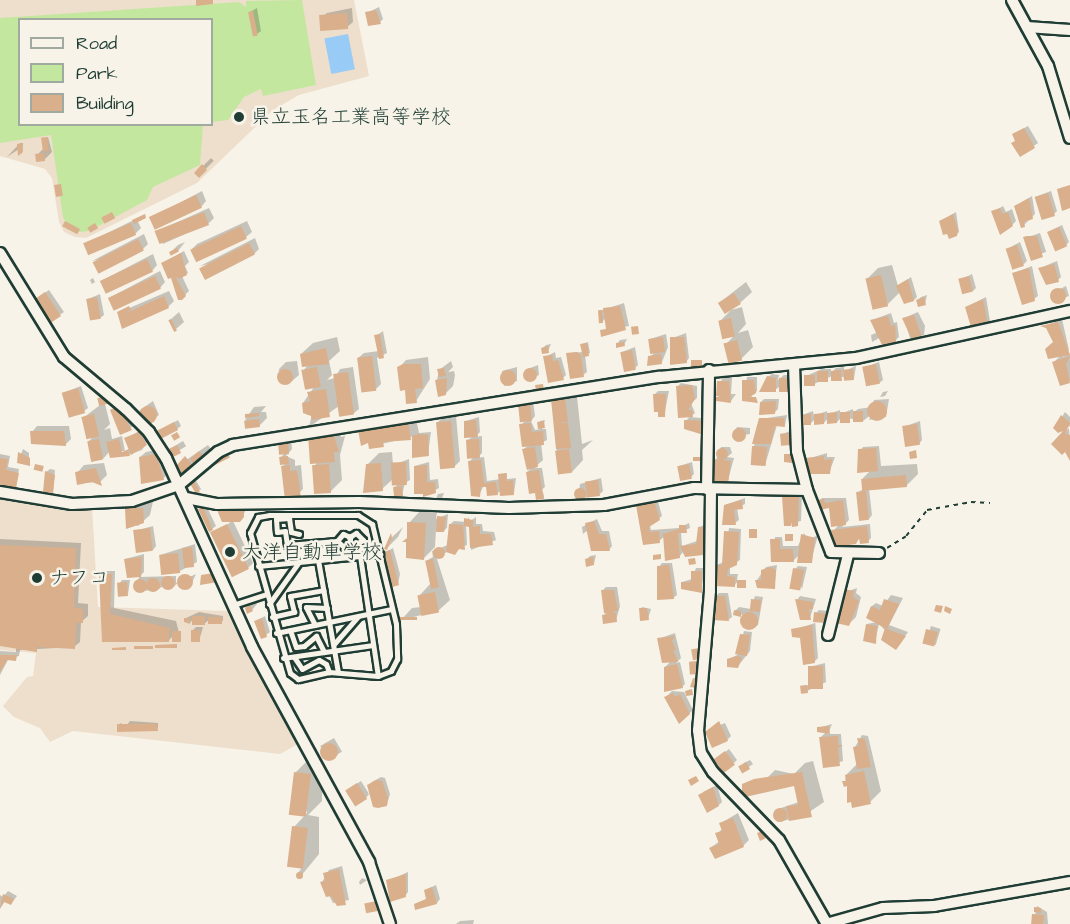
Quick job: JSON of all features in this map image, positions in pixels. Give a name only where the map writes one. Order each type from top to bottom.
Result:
[{"type":"street","points":[[1012,0],[1048,66],[1070,138]]},
{"type":"street","points":[[1027,27],[1070,30]]},
{"type":"street","points":[[0,253],[64,357],[149,432],[186,498],[233,605],[273,688],[369,862],[390,924]]},
{"type":"street","points":[[0,492],[72,504],[149,498],[179,485],[218,452],[233,445],[709,370],[794,366],[885,352],[1070,311]]},
{"type":"street","points":[[794,366],[797,451],[807,490],[827,548],[849,555],[879,553]]},
{"type":"street","points":[[709,370],[710,591],[698,730],[701,753],[713,772],[779,840],[827,924],[898,905],[934,906],[1070,882]]},
{"type":"street","points":[[186,498],[217,504],[359,502],[509,508],[604,505],[674,490],[807,490]]},
{"type":"street","points":[[828,635],[849,555]]},
{"type":"lane","points":[[358,514],[372,524],[392,609],[397,660],[391,671],[378,676],[329,672],[298,679],[290,674],[283,658],[250,533],[251,523],[258,517],[284,516],[358,514]]},
{"type":"lane","points":[[299,534],[291,532],[289,518],[284,516],[276,519],[278,532],[285,531],[287,545],[337,541],[344,547],[350,540]]},
{"type":"lane","points":[[258,566],[380,555]]},
{"type":"lane","points":[[360,556],[378,676]]},
{"type":"lane","points":[[318,560],[338,672]]},
{"type":"lane","points":[[268,604],[299,562]]},
{"type":"lane","points":[[272,617],[294,612],[290,596],[323,590]]},
{"type":"lane","points":[[233,605],[266,594]]},
{"type":"lane","points":[[315,625],[306,607],[327,608]]},
{"type":"lane","points":[[276,633],[392,609]]},
{"type":"lane","points":[[335,647],[358,616]]},
{"type":"lane","points":[[290,630],[296,647],[304,646],[316,636],[324,652]]},
{"type":"lane","points":[[283,658],[324,652],[335,647],[374,645]]},
{"type":"lane","points":[[294,657],[302,669],[319,660],[326,664],[329,672]]},
{"type":"path","points":[[879,553],[906,536],[927,510],[971,502],[990,503]]},
{"type":"shaded area","name":"県立玉名工業高等学校","points":[[0,0],[354,0],[369,76],[299,95],[273,110],[197,183],[86,238],[75,237],[64,232],[59,222],[52,178],[45,169],[0,156]]},
{"type":"shaded area","points":[[0,499],[46,507],[92,507],[98,607],[229,611],[298,744],[280,754],[73,731],[50,742],[40,728],[14,717],[3,706],[27,677],[33,676],[36,653],[0,650]]},
{"type":"green space","name":"県立玉名工業高等学校","points":[[302,0],[316,85],[263,96],[261,89],[244,97],[228,120],[213,122],[213,18],[18,18],[18,126],[203,126],[200,165],[153,187],[147,200],[89,231],[79,232],[67,225],[63,217],[51,135],[0,143],[0,18],[239,2],[246,7],[246,1]]},
{"type":"water","points":[[348,34],[355,69],[331,74],[324,39]]},
{"type":"building","points":[[196,0],[213,0],[213,4],[196,6]]},
{"type":"building","points":[[376,10],[381,24],[368,26],[365,12]]},
{"type":"building","points":[[253,11],[258,36],[253,36],[248,12]]},
{"type":"building","points":[[347,13],[348,29],[320,31],[319,15]]},
{"type":"building","points":[[1024,128],[1035,148],[1020,157],[1011,143],[1015,141],[1012,134]]},
{"type":"building","points":[[47,137],[49,151],[43,152],[41,138]]},
{"type":"building","points":[[22,143],[23,152],[18,156],[17,144]]},
{"type":"building","points":[[44,153],[45,161],[36,162],[35,154]]},
{"type":"building","points":[[202,164],[207,170],[199,178],[194,173]]},
{"type":"building","points":[[61,184],[63,196],[56,197],[54,185]]},
{"type":"building","points":[[1070,185],[1070,208],[1062,211],[1057,189]]},
{"type":"building","points":[[1048,193],[1055,216],[1042,220],[1035,197]]},
{"type":"building","points":[[196,195],[202,208],[155,230],[149,217]]},
{"type":"building","points":[[1029,198],[1033,219],[1024,222],[1025,227],[1021,228],[1014,206]]},
{"type":"building","points":[[1000,208],[1002,214],[1008,212],[1013,226],[1000,235],[991,211]]},
{"type":"building","points":[[112,212],[115,218],[104,224],[101,217]]},
{"type":"building","points":[[204,212],[209,225],[160,244],[155,231]]},
{"type":"building","points":[[145,214],[146,218],[134,224],[132,220]]},
{"type":"building","points":[[953,214],[958,230],[957,236],[949,239],[947,234],[943,235],[939,221]]},
{"type":"building","points":[[65,221],[80,229],[77,234],[62,226]]},
{"type":"building","points":[[95,223],[98,228],[90,233],[87,228]]},
{"type":"building","points":[[131,223],[136,235],[88,255],[83,243]]},
{"type":"building","points":[[241,226],[247,239],[196,262],[190,250]]},
{"type":"building","points":[[1059,227],[1067,246],[1055,251],[1047,232]]},
{"type":"building","points":[[1037,236],[1043,257],[1031,261],[1023,237]]},
{"type":"building","points":[[138,239],[144,251],[98,274],[93,262]]},
{"type":"building","points":[[249,243],[255,255],[205,280],[199,268]]},
{"type":"building","points":[[1017,245],[1024,266],[1012,270],[1006,249]]},
{"type":"building","points":[[177,248],[179,252],[171,256],[169,252]]},
{"type":"building","points":[[181,253],[187,275],[179,279],[175,276],[186,296],[178,300],[171,278],[168,279],[161,263]]},
{"type":"building","points":[[147,259],[153,272],[106,294],[100,281]]},
{"type":"building","points":[[1054,264],[1059,282],[1046,285],[1038,268]]},
{"type":"building","points":[[1029,268],[1035,301],[1022,305],[1012,273]]},
{"type":"building","points":[[881,275],[888,306],[873,310],[865,279]]},
{"type":"building","points":[[155,276],[161,289],[114,311],[108,298]]},
{"type":"building","points":[[969,276],[973,292],[962,294],[958,279]]},
{"type":"building","points":[[908,279],[914,301],[904,304],[896,286]]},
{"type":"building","points":[[1058,288],[1066,296],[1058,304],[1050,296]]},
{"type":"building","points":[[45,292],[61,316],[49,324],[39,313],[42,311],[35,299]]},
{"type":"building","points":[[734,293],[741,304],[725,314],[718,303]]},
{"type":"building","points":[[164,296],[169,308],[122,329],[117,312],[129,306],[131,310],[124,314]]},
{"type":"building","points":[[97,297],[101,319],[90,321],[86,299]]},
{"type":"building","points":[[924,297],[926,305],[918,307],[916,300]]},
{"type":"building","points":[[983,299],[988,326],[971,327],[965,307]]},
{"type":"building","points":[[620,306],[626,330],[601,337],[600,330],[606,329],[603,308]]},
{"type":"building","points":[[598,310],[602,310],[603,323],[599,323]]},
{"type":"building","points":[[914,315],[922,337],[913,342],[902,318]]},
{"type":"building","points":[[888,316],[891,326],[895,325],[896,342],[882,345],[870,320]]},
{"type":"building","points":[[731,318],[735,337],[722,339],[718,321]]},
{"type":"building","points":[[171,319],[177,331],[174,332],[168,320]]},
{"type":"building","points":[[1058,322],[1070,355],[1048,359],[1045,349],[1053,342],[1046,328],[1040,326]]},
{"type":"building","points":[[638,326],[639,334],[632,335],[631,327]]},
{"type":"building","points":[[380,334],[384,358],[379,359],[374,335]]},
{"type":"building","points":[[663,337],[665,352],[650,354],[648,339]]},
{"type":"building","points":[[670,337],[684,337],[687,363],[670,365]]},
{"type":"building","points":[[737,340],[742,360],[728,364],[723,343]]},
{"type":"building","points":[[624,342],[625,346],[616,348],[616,343]]},
{"type":"building","points":[[587,343],[589,356],[583,357],[580,344]]},
{"type":"building","points":[[548,346],[549,353],[542,354],[541,348]]},
{"type":"building","points":[[326,348],[329,364],[302,367],[300,354]]},
{"type":"building","points":[[632,350],[636,370],[624,372],[620,352]]},
{"type":"building","points":[[577,352],[581,355],[584,377],[570,379],[566,353]]},
{"type":"building","points":[[661,354],[662,364],[647,366],[648,356]]},
{"type":"building","points":[[552,355],[553,361],[558,360],[564,380],[548,383],[543,356]]},
{"type":"building","points":[[372,356],[376,391],[361,393],[357,358]]},
{"type":"building","points":[[1070,356],[1066,364],[1070,383],[1060,386],[1052,362]]},
{"type":"building","points":[[691,360],[702,360],[702,367],[691,367]]},
{"type":"building","points":[[403,364],[421,364],[423,388],[415,389],[417,403],[406,404],[405,390],[400,391],[397,367]]},
{"type":"building","points":[[876,364],[880,384],[866,386],[862,367]]},
{"type":"building","points":[[317,367],[321,387],[305,390],[301,370]]},
{"type":"building","points":[[444,368],[446,376],[439,377],[437,369]]},
{"type":"building","points":[[530,368],[535,370],[537,375],[535,380],[530,382],[525,380],[523,375],[525,370]]},
{"type":"building","points":[[285,369],[291,371],[293,377],[291,383],[285,385],[279,383],[277,377],[279,371]]},
{"type":"building","points":[[853,369],[854,380],[844,381],[843,370]]},
{"type":"building","points":[[505,370],[511,370],[516,378],[514,384],[505,386],[500,381],[500,375]]},
{"type":"building","points":[[841,370],[842,381],[831,381],[831,371]]},
{"type":"building","points":[[817,371],[828,371],[828,382],[817,382]]},
{"type":"building","points":[[348,372],[354,415],[339,417],[333,374]]},
{"type":"building","points":[[804,375],[815,375],[815,386],[804,386]]},
{"type":"building","points":[[767,376],[776,378],[776,392],[759,392]]},
{"type":"building","points":[[447,378],[446,395],[438,397],[435,380]]},
{"type":"building","points":[[779,378],[792,378],[792,392],[779,392]]},
{"type":"building","points":[[742,380],[754,380],[756,393],[750,397],[756,397],[758,403],[742,401]]},
{"type":"building","points":[[717,381],[729,381],[731,403],[716,401],[716,397],[723,396],[716,396]]},
{"type":"building","points":[[543,384],[544,391],[536,392],[535,385]]},
{"type":"building","points":[[692,385],[695,399],[688,410],[692,410],[693,417],[678,418],[676,386]]},
{"type":"building","points":[[78,388],[85,413],[69,418],[62,393]]},
{"type":"building","points":[[326,389],[330,417],[312,420],[311,416],[303,413],[302,403],[310,401],[307,392]]},
{"type":"building","points":[[653,394],[666,394],[665,417],[658,417],[658,412],[654,412]]},
{"type":"building","points":[[106,396],[108,404],[99,406],[97,398]]},
{"type":"building","points":[[565,398],[568,422],[557,423],[568,423],[571,448],[556,449],[551,399]]},
{"type":"building","points":[[776,401],[775,414],[759,415],[760,402]]},
{"type":"building","points":[[877,401],[884,404],[887,411],[884,418],[877,421],[870,418],[867,411],[870,404]]},
{"type":"building","points":[[530,403],[532,421],[520,422],[518,404]]},
{"type":"building","points":[[118,406],[132,430],[120,435],[110,410]]},
{"type":"building","points":[[144,406],[152,406],[157,411],[155,422],[144,424],[139,419],[139,411]]},
{"type":"building","points":[[853,411],[863,411],[863,422],[853,422]]},
{"type":"building","points":[[837,412],[837,423],[827,424],[827,413]]},
{"type":"building","points":[[840,412],[850,412],[850,423],[840,423]]},
{"type":"building","points":[[259,413],[259,416],[245,418],[245,414]]},
{"type":"building","points":[[824,413],[824,424],[814,425],[814,414]]},
{"type":"building","points":[[94,414],[99,436],[87,439],[81,417]]},
{"type":"building","points":[[811,414],[811,425],[801,425],[800,415]]},
{"type":"building","points":[[1061,415],[1070,423],[1065,434],[1070,435],[1070,461],[1065,452],[1062,455],[1051,444],[1063,431],[1058,433],[1053,428]]},
{"type":"building","points":[[759,418],[784,418],[785,427],[775,426],[771,444],[752,444]]},
{"type":"building","points":[[259,419],[260,427],[245,429],[244,421]]},
{"type":"building","points":[[476,420],[478,437],[464,438],[464,421]]},
{"type":"building","points":[[684,420],[708,421],[707,436],[684,429]]},
{"type":"building","points":[[408,421],[411,440],[383,442],[384,447],[369,449],[368,443],[361,446],[358,430]]},
{"type":"building","points":[[451,421],[455,468],[440,469],[436,422]]},
{"type":"building","points":[[544,421],[545,428],[538,429],[537,422]]},
{"type":"building","points":[[174,422],[178,430],[158,440],[154,432]]},
{"type":"building","points":[[531,423],[532,432],[543,431],[544,445],[522,447],[519,424]]},
{"type":"building","points":[[917,424],[920,445],[905,447],[902,426]]},
{"type":"building","points":[[739,428],[744,430],[746,435],[744,440],[739,442],[734,440],[732,435],[734,430]]},
{"type":"building","points":[[30,431],[64,431],[66,446],[31,444]]},
{"type":"building","points":[[139,432],[147,445],[131,455],[124,438]]},
{"type":"building","points":[[177,432],[180,437],[174,441],[171,436]]},
{"type":"building","points":[[333,433],[339,452],[334,452],[335,462],[310,464],[308,435]]},
{"type":"building","points":[[790,433],[791,445],[781,446],[780,434]]},
{"type":"building","points":[[428,435],[429,456],[412,458],[412,436]]},
{"type":"building","points":[[99,439],[103,460],[91,462],[87,441]]},
{"type":"building","points":[[119,439],[122,452],[128,450],[130,456],[110,458],[106,442]]},
{"type":"building","points":[[479,439],[480,458],[467,459],[466,440]]},
{"type":"building","points":[[288,442],[289,454],[279,455],[278,443]]},
{"type":"building","points":[[177,445],[181,453],[169,459],[165,451]]},
{"type":"building","points":[[752,446],[767,447],[766,466],[751,465]]},
{"type":"building","points":[[535,447],[538,467],[527,470],[522,449]]},
{"type":"building","points":[[722,448],[728,454],[722,460],[716,454]]},
{"type":"building","points":[[876,448],[878,471],[857,473],[858,449]]},
{"type":"building","points":[[569,449],[572,473],[558,475],[555,451]]},
{"type":"building","points":[[916,450],[917,458],[910,459],[909,452]]},
{"type":"building","points":[[199,451],[204,458],[194,465],[190,459]]},
{"type":"building","points":[[18,452],[30,458],[30,466],[17,463]]},
{"type":"building","points":[[156,454],[164,480],[141,484],[139,457]]},
{"type":"building","points":[[228,454],[230,458],[206,470],[204,466]]},
{"type":"building","points":[[784,454],[793,454],[792,463],[784,462]]},
{"type":"building","points":[[185,456],[193,466],[179,476],[177,465]]},
{"type":"building","points":[[288,456],[289,464],[280,465],[279,457]]},
{"type":"building","points":[[824,456],[824,460],[832,459],[830,474],[808,474],[805,458]]},
{"type":"building","points":[[693,457],[707,457],[707,461],[693,461]]},
{"type":"building","points":[[0,458],[8,459],[6,470],[19,473],[16,488],[0,485]]},
{"type":"building","points":[[714,459],[731,461],[728,483],[711,481]]},
{"type":"building","points":[[481,460],[484,483],[496,482],[498,495],[487,496],[486,487],[481,487],[480,497],[471,496],[468,461]]},
{"type":"building","points":[[406,462],[407,485],[392,486],[391,463]]},
{"type":"building","points":[[381,463],[383,491],[363,493],[366,464]]},
{"type":"building","points":[[35,464],[44,466],[42,472],[34,470]]},
{"type":"building","points":[[329,464],[331,493],[314,494],[312,465]]},
{"type":"building","points":[[689,464],[692,479],[680,481],[677,466]]},
{"type":"building","points":[[290,465],[290,471],[296,470],[298,475],[301,499],[285,500],[281,466]]},
{"type":"building","points":[[427,465],[427,482],[435,482],[436,493],[423,497],[423,494],[414,494],[414,466]]},
{"type":"building","points":[[96,468],[102,486],[92,482],[77,485],[75,472]]},
{"type":"building","points":[[539,470],[544,499],[536,500],[535,493],[529,494],[526,472]]},
{"type":"building","points":[[45,471],[55,475],[53,493],[43,492]]},
{"type":"building","points":[[506,473],[507,481],[513,480],[514,495],[500,496],[498,474]]},
{"type":"building","points":[[906,475],[907,487],[862,491],[861,479]]},
{"type":"building","points":[[193,479],[200,492],[196,494],[189,482]]},
{"type":"building","points":[[598,480],[600,496],[587,497],[585,482]]},
{"type":"building","points":[[402,486],[403,496],[394,497],[393,487]]},
{"type":"building","points":[[582,488],[586,494],[582,500],[578,500],[574,492]]},
{"type":"building","points":[[866,491],[869,520],[859,521],[856,492]]},
{"type":"building","points":[[799,495],[798,526],[792,527],[791,522],[791,526],[784,526],[782,496]]},
{"type":"building","points":[[824,499],[825,503],[843,500],[846,525],[831,527],[829,508],[820,510],[817,500]]},
{"type":"building","points":[[742,500],[743,509],[734,510],[736,525],[722,525],[724,505]]},
{"type":"building","points":[[654,501],[660,520],[649,527],[650,532],[659,531],[660,543],[643,545],[636,505]]},
{"type":"building","points":[[203,507],[213,530],[209,532],[198,509]]},
{"type":"building","points":[[125,508],[143,508],[144,523],[126,529]]},
{"type":"building","points":[[217,510],[244,511],[244,517],[240,522],[222,522]]},
{"type":"building","points":[[437,516],[446,517],[444,532],[436,532]]},
{"type":"building","points":[[464,518],[473,520],[473,527],[480,526],[480,534],[491,534],[493,545],[470,548],[469,527],[464,526]]},
{"type":"building","points":[[594,521],[599,534],[606,534],[610,551],[591,551],[585,523]]},
{"type":"building","points":[[407,522],[426,523],[424,560],[406,558],[406,542],[402,542],[407,538]]},
{"type":"building","name":"大洋自動車学校","points":[[227,524],[249,569],[232,577],[210,532]]},
{"type":"building","points":[[449,524],[463,525],[465,550],[459,549],[455,555],[446,552]]},
{"type":"building","points":[[679,525],[686,525],[687,533],[678,533],[680,558],[665,561],[663,534],[679,529]]},
{"type":"building","points":[[867,526],[869,543],[860,544],[859,538],[856,544],[833,547],[831,530]]},
{"type":"building","points":[[698,527],[704,527],[703,555],[685,557],[680,546],[696,544]]},
{"type":"building","points":[[150,528],[153,551],[136,553],[133,530]]},
{"type":"building","points":[[749,529],[757,529],[757,538],[749,538]]},
{"type":"building","points":[[724,531],[739,532],[737,565],[728,569],[727,576],[735,577],[735,587],[714,586],[714,565],[722,565]]},
{"type":"building","points":[[391,533],[392,538],[387,550],[384,549]]},
{"type":"building","points":[[785,534],[793,534],[793,541],[785,541]]},
{"type":"building","points":[[801,534],[815,538],[812,563],[797,563]]},
{"type":"building","points":[[770,539],[780,539],[780,549],[793,549],[794,562],[771,562]]},
{"type":"building","name":"ナフコ","points":[[0,545],[76,548],[74,608],[83,609],[83,623],[76,623],[75,649],[37,647],[37,652],[0,646]]},
{"type":"building","points":[[192,547],[194,567],[184,568],[182,548]]},
{"type":"building","points":[[439,547],[445,553],[439,559],[433,553]]},
{"type":"building","points":[[390,550],[399,585],[389,588],[383,552]]},
{"type":"building","points":[[178,553],[180,573],[161,575],[159,555]]},
{"type":"building","points":[[661,554],[661,559],[653,560],[653,555]]},
{"type":"building","points":[[142,557],[141,577],[127,578],[124,559]]},
{"type":"building","points":[[593,557],[594,565],[586,567],[585,559]]},
{"type":"building","points":[[695,558],[696,564],[689,565],[688,559]]},
{"type":"building","points":[[433,559],[439,587],[431,589],[425,561]]},
{"type":"building","points":[[669,565],[674,599],[657,600],[657,566]]},
{"type":"building","points":[[770,567],[776,570],[775,589],[757,588],[755,580],[761,580],[761,570]]},
{"type":"building","points":[[793,568],[804,570],[800,591],[789,589]]},
{"type":"building","points":[[691,571],[702,571],[702,593],[681,589],[681,582],[691,582]]},
{"type":"building","points":[[214,573],[218,582],[200,585],[201,575]]},
{"type":"building","points":[[99,574],[112,574],[110,614],[170,628],[169,642],[102,642]]},
{"type":"building","points":[[185,574],[193,582],[185,590],[177,582]]},
{"type":"building","points":[[168,576],[173,578],[175,583],[173,588],[168,590],[163,588],[161,583],[163,578]]},
{"type":"building","points":[[150,578],[156,578],[160,585],[156,592],[150,592],[146,588],[146,582]]},
{"type":"building","points":[[137,579],[143,579],[147,586],[143,593],[137,593],[133,589],[133,583]]},
{"type":"building","points":[[737,580],[746,580],[746,588],[737,588]]},
{"type":"building","points":[[127,582],[128,596],[118,597],[117,583]]},
{"type":"building","points":[[843,589],[854,591],[853,597],[859,601],[849,626],[836,623]]},
{"type":"building","points":[[601,590],[614,590],[618,611],[611,612],[616,613],[617,622],[603,624],[602,615],[608,614],[604,613]]},
{"type":"building","points":[[435,592],[439,613],[421,616],[417,595]]},
{"type":"building","points":[[715,596],[725,596],[729,621],[712,620]]},
{"type":"building","points":[[751,599],[761,600],[760,612],[750,611]]},
{"type":"building","points":[[795,599],[813,602],[813,609],[809,609],[811,620],[800,620]]},
{"type":"building","points":[[884,599],[899,604],[887,629],[906,636],[896,650],[881,640],[885,628],[866,618],[871,606],[880,610]]},
{"type":"building","points":[[250,605],[253,611],[247,614],[245,608]]},
{"type":"building","points":[[936,605],[943,606],[941,613],[934,611]]},
{"type":"building","points":[[945,606],[952,609],[950,614],[944,611]]},
{"type":"building","points":[[639,608],[647,608],[649,620],[640,621]]},
{"type":"building","points":[[734,610],[741,611],[741,617],[733,615]]},
{"type":"building","points":[[749,612],[755,615],[758,621],[755,627],[749,630],[743,627],[740,621],[743,615]]},
{"type":"building","points":[[814,612],[832,615],[826,623],[813,622]]},
{"type":"building","points":[[192,616],[205,616],[205,625],[192,625]]},
{"type":"building","points":[[208,617],[222,617],[222,624],[208,624]]},
{"type":"building","points":[[399,617],[417,617],[417,620],[399,620]]},
{"type":"building","points":[[184,618],[190,618],[190,624],[184,622]]},
{"type":"building","points":[[262,618],[267,637],[261,639],[254,621]]},
{"type":"building","points":[[866,624],[877,626],[876,644],[863,641]]},
{"type":"building","points":[[812,625],[815,663],[803,665],[800,638],[792,637],[791,629]]},
{"type":"building","points":[[926,629],[938,632],[934,646],[922,644]]},
{"type":"building","points":[[191,630],[200,630],[200,642],[191,642]]},
{"type":"building","points":[[172,631],[181,631],[181,642],[172,642]]},
{"type":"building","points":[[740,634],[750,635],[747,656],[735,654]]},
{"type":"building","points":[[675,636],[672,641],[676,650],[673,650],[678,662],[662,663],[657,638]]},
{"type":"building","points":[[177,644],[177,648],[155,648],[155,645]]},
{"type":"building","points":[[134,646],[153,646],[153,649],[134,649]]},
{"type":"building","points":[[126,647],[126,650],[112,650],[112,648]]},
{"type":"building","points":[[699,648],[701,659],[693,660],[691,649]]},
{"type":"building","points":[[0,655],[17,655],[16,661],[7,660],[0,672]]},
{"type":"building","points":[[742,657],[738,668],[727,667],[727,659]]},
{"type":"building","points":[[698,661],[699,674],[690,675],[689,662]]},
{"type":"building","points":[[677,664],[683,688],[664,692],[664,667]]},
{"type":"building","points":[[808,666],[823,666],[823,689],[808,689]]},
{"type":"building","points":[[693,678],[698,679],[697,688],[690,687]]},
{"type":"building","points":[[807,685],[808,693],[801,694],[800,686]]},
{"type":"building","points":[[692,689],[693,695],[686,696],[685,691]]},
{"type":"building","points":[[673,693],[675,697],[680,694],[690,714],[679,724],[664,697]]},
{"type":"building","points":[[719,721],[728,741],[712,748],[705,732]]},
{"type":"building","points":[[117,724],[157,724],[158,731],[117,732]]},
{"type":"building","points":[[829,726],[830,734],[817,732],[817,727]]},
{"type":"building","points":[[838,736],[838,745],[843,745],[838,748],[840,766],[823,768],[819,737]]},
{"type":"building","points":[[857,738],[865,739],[871,767],[857,769],[853,747],[859,746]]},
{"type":"building","points":[[329,743],[335,746],[338,752],[335,758],[329,761],[323,758],[320,752],[323,746]]},
{"type":"building","points":[[725,751],[735,765],[724,773],[714,759]]},
{"type":"building","points":[[746,762],[750,769],[742,773],[738,767]]},
{"type":"building","points":[[864,771],[871,804],[852,808],[851,802],[847,803],[847,786],[844,787],[842,781],[846,781],[845,775]]},
{"type":"building","points":[[294,772],[311,774],[306,817],[289,815]]},
{"type":"building","points":[[802,772],[812,817],[789,821],[786,806],[798,805],[794,786],[745,797],[742,793],[742,784],[754,779]]},
{"type":"building","points":[[696,776],[699,781],[691,786],[688,780]]},
{"type":"building","points":[[376,780],[382,781],[388,798],[387,806],[373,807],[367,785]]},
{"type":"building","points":[[357,783],[367,799],[355,807],[345,790]]},
{"type":"building","points":[[713,787],[719,806],[707,813],[698,795]]},
{"type":"building","points":[[777,808],[783,808],[787,815],[783,822],[777,822],[773,818],[773,812]]},
{"type":"building","points":[[733,818],[744,847],[715,859],[709,848],[719,844],[715,833],[722,831],[719,823]]},
{"type":"building","points":[[292,826],[308,828],[303,869],[287,867]]},
{"type":"building","points":[[763,831],[766,838],[760,841],[757,833]]},
{"type":"building","points":[[339,869],[346,905],[337,906],[331,896],[326,897],[320,882],[325,881],[323,873]]},
{"type":"building","points":[[299,871],[303,875],[299,879],[295,875]]},
{"type":"building","points":[[406,874],[406,897],[390,902],[386,880]]},
{"type":"building","points":[[432,887],[437,904],[415,910],[414,904],[426,899],[424,890]]},
{"type":"building","points":[[3,894],[14,899],[11,905],[4,902],[0,908]]},
{"type":"building","points":[[377,901],[379,911],[366,913],[364,903]]},
{"type":"building","points":[[1034,907],[1041,908],[1041,913],[1034,912]]},
{"type":"building","points":[[1032,914],[1044,915],[1043,924],[1031,924]]},
{"type":"place","name":"県立玉名工業高等学校","points":[[239,117]]},
{"type":"place","name":"大洋自動車学校","points":[[230,552]]},
{"type":"place","name":"ナフコ","points":[[37,578]]}]
